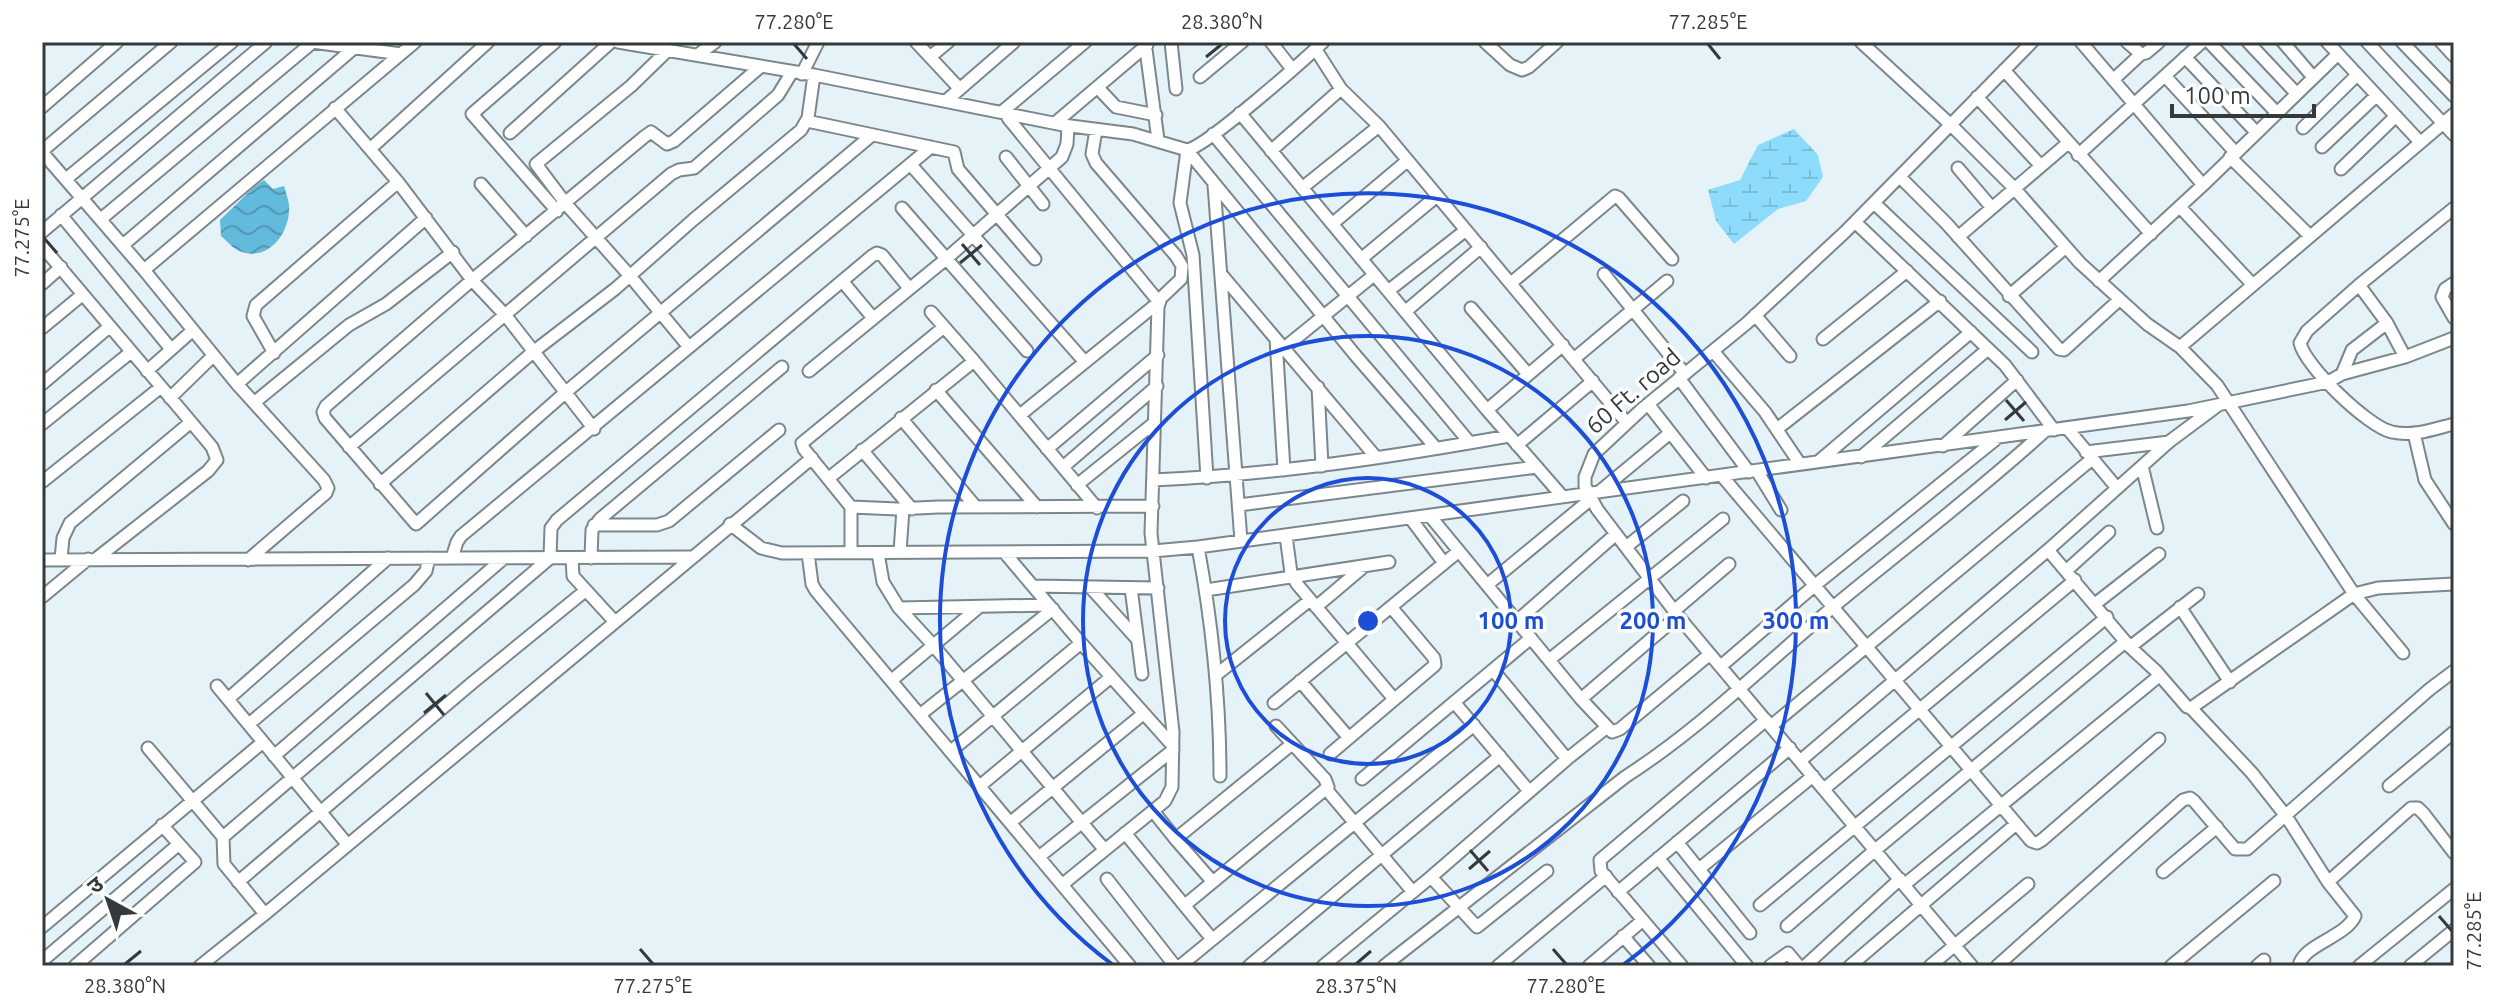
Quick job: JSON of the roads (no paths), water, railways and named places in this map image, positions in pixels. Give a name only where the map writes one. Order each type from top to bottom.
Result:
[{"type":"street","points":[[42,107],[117,42]]},
{"type":"street","points":[[171,42],[42,151],[237,384],[316,469],[328,488],[248,561]]},
{"type":"street","points":[[66,179],[232,42]]},
{"type":"street","points":[[42,232],[266,42]]},
{"type":"street","points":[[101,219],[312,42],[354,48],[371,46],[401,54]]},
{"type":"street","points":[[144,270],[415,42]]},
{"type":"street","points":[[370,149],[488,42]]},
{"type":"street","points":[[555,42],[472,114],[561,208],[596,238],[689,347]]},
{"type":"street","points":[[510,133],[611,42]]},
{"type":"street","points":[[618,42],[947,100],[1006,115],[1133,134],[1187,150],[1436,448]]},
{"type":"street","points":[[699,54],[715,42]]},
{"type":"street","points":[[349,447],[671,174],[694,168],[802,74],[818,42]]},
{"type":"street","points":[[916,42],[959,88]]},
{"type":"street","points":[[930,57],[948,42]]},
{"type":"street","points":[[947,100],[1014,42]]},
{"type":"street","points":[[1006,115],[1085,42]]},
{"type":"street","points":[[1171,42],[1176,89]]},
{"type":"street","points":[[1200,77],[1242,42]]},
{"type":"street","points":[[1271,42],[1292,69]]},
{"type":"street","points":[[1485,42],[1515,69],[1522,70],[1557,42]]},
{"type":"street","points":[[1861,42],[2014,188],[2099,281],[2147,324],[2180,347],[2217,385],[2224,403],[2354,594],[2403,653]]},
{"type":"street","name":"60 Ft. road","points":[[1592,495],[1585,477],[1589,461],[1648,404],[1755,315],[1855,222],[2032,42]]},
{"type":"street","points":[[2081,42],[2203,185]]},
{"type":"street","points":[[2127,42],[2141,54]]},
{"type":"street","points":[[2114,79],[2159,42]]},
{"type":"street","points":[[2078,155],[2202,42]]},
{"type":"street","points":[[2209,42],[2276,112]]},
{"type":"street","points":[[2248,42],[2296,93]]},
{"type":"street","points":[[2283,42],[2313,77]]},
{"type":"street","points":[[2367,42],[2454,135]]},
{"type":"street","points":[[2402,42],[2454,96]]},
{"type":"street","points":[[2441,42],[2454,56]]},
{"type":"street","points":[[2329,43],[2420,142]]},
{"type":"street","points":[[1062,125],[1146,44]]},
{"type":"street","points":[[1146,44],[1158,140]]},
{"type":"street","points":[[1187,150],[1240,113],[1320,46],[1341,89],[1379,126],[1627,423]]},
{"type":"street","points":[[123,245],[354,48]]},
{"type":"street","points":[[561,208],[536,164],[631,86],[667,51]]},
{"type":"street","points":[[2099,281],[2338,54]]},
{"type":"street","points":[[2185,57],[2256,132]]},
{"type":"street","points":[[760,67],[674,141],[667,144],[654,133],[648,134],[326,406],[323,412],[325,418],[416,524],[566,392],[872,135]]},
{"type":"street","points":[[2004,70],[2151,234]]},
{"type":"street","points":[[380,484],[533,352],[630,276],[714,201],[801,130],[807,121],[802,74]]},
{"type":"street","points":[[2303,128],[2357,75]]},
{"type":"street","points":[[2165,76],[2233,155],[2310,236]]},
{"type":"street","points":[[1098,88],[1116,107],[1156,115]]},
{"type":"street","points":[[1271,151],[1341,89]]},
{"type":"street","points":[[2322,147],[2376,96]]},
{"type":"street","points":[[1977,97],[2041,166]]},
{"type":"street","points":[[335,108],[398,182],[472,280],[506,316],[594,429]]},
{"type":"street","points":[[1240,113],[1562,496]]},
{"type":"street","points":[[2180,347],[2454,114]]},
{"type":"street","points":[[1006,115],[1159,302],[1153,551],[1169,681],[1173,748],[1171,792],[1165,801],[1063,884]]},
{"type":"street","points":[[2341,169],[2396,116]]},
{"type":"street","points":[[807,121],[954,152],[956,166],[1035,259]]},
{"type":"street","points":[[809,371],[946,259],[1062,157],[1066,150],[1062,125]]},
{"type":"street","points":[[1302,188],[1379,126]]},
{"type":"street","points":[[1020,415],[1159,302],[1181,279],[1181,263],[1096,163],[1092,154],[1096,130]]},
{"type":"street","points":[[1213,134],[1470,443]]},
{"type":"street","points":[[1958,237],[2068,143]]},
{"type":"street","points":[[452,558],[461,536],[931,147]]},
{"type":"street","points":[[1187,150],[1180,203],[1193,255],[1207,478]]},
{"type":"street","points":[[1006,157],[1043,204]]},
{"type":"street","points":[[1332,224],[1407,161]]},
{"type":"street","points":[[911,165],[1084,361]]},
{"type":"street","points":[[1958,168],[1992,208]]},
{"type":"street","points":[[1900,177],[2062,350],[2119,300]]},
{"type":"street","points":[[274,353],[253,316],[256,305],[398,182]]},
{"type":"street","points":[[481,184],[526,236]]},
{"type":"street","points":[[1214,185],[1241,541]]},
{"type":"street","points":[[1361,259],[1437,196]]},
{"type":"street","points":[[1511,283],[1615,196],[1672,259]]},
{"type":"street","points":[[1874,203],[2032,352]]},
{"type":"street","points":[[2180,207],[2253,285]]},
{"type":"street","points":[[902,208],[1027,351]]},
{"type":"street","points":[[2454,208],[2359,285],[2307,331],[2300,343],[2310,364],[2378,427],[2397,433],[2414,433],[2454,424]]},
{"type":"street","points":[[61,215],[171,349]]},
{"type":"street","points":[[237,384],[426,218]]},
{"type":"street","points":[[1855,222],[1988,349],[2017,380],[2055,430],[2089,455],[2117,488]]},
{"type":"street","points":[[1388,291],[1466,230]]},
{"type":"street","points":[[42,246],[191,422],[217,460],[214,466],[42,597]]},
{"type":"street","points":[[1406,311],[1481,247]]},
{"type":"street","points":[[2009,296],[2066,247]]},
{"type":"street","points":[[255,402],[349,325],[386,304],[453,252]]},
{"type":"street","points":[[223,837],[550,558],[551,528],[557,520],[872,256],[879,254],[909,288]]},
{"type":"street","points":[[42,284],[61,267]]},
{"type":"street","points":[[1823,339],[1907,271]]},
{"type":"street","points":[[1221,274],[1375,456]]},
{"type":"street","points":[[1604,274],[1781,510]]},
{"type":"street","points":[[1280,343],[1323,316],[1374,275]]},
{"type":"street","points":[[1575,358],[1667,281]]},
{"type":"street","points":[[843,282],[873,318]]},
{"type":"street","points":[[2454,283],[2442,292],[2454,318]]},
{"type":"street","points":[[2359,285],[2387,323],[2405,357]]},
{"type":"street","points":[[42,328],[82,295]]},
{"type":"street","points":[[1777,429],[1940,301]]},
{"type":"street","points":[[1471,308],[1528,374]]},
{"type":"street","points":[[931,312],[1097,508]]},
{"type":"street","points":[[1755,315],[1790,356]]},
{"type":"street","points":[[2342,374],[2352,350],[2387,323]]},
{"type":"street","points":[[42,384],[109,327]]},
{"type":"street","points":[[851,552],[851,507],[802,446],[803,441],[944,327]]},
{"type":"street","points":[[147,371],[192,331]]},
{"type":"street","points":[[1818,462],[1971,332]]},
{"type":"street","points":[[730,524],[761,548],[782,553],[1153,551],[1198,547],[1942,446],[2224,403],[2328,382],[2342,374],[2405,357],[2454,338]]},
{"type":"street","points":[[1280,343],[1284,470]]},
{"type":"street","points":[[1487,410],[1563,345]]},
{"type":"street","points":[[1861,457],[1988,349]]},
{"type":"street","points":[[1713,351],[1765,412],[1800,464]]},
{"type":"street","points":[[42,424],[131,352]]},
{"type":"street","points":[[1047,449],[1158,355]]},
{"type":"street","points":[[170,398],[213,356]]},
{"type":"street","points":[[829,478],[974,361]]},
{"type":"street","points":[[591,558],[594,525],[782,367]]},
{"type":"street","points":[[1942,446],[2017,380]]},
{"type":"street","points":[[1153,480],[1236,476],[1470,443],[1513,440],[1593,381]]},
{"type":"street","points":[[1063,467],[1157,386]]},
{"type":"street","points":[[42,482],[161,387]]},
{"type":"street","points":[[1318,387],[1322,466]]},
{"type":"street","points":[[936,390],[1037,507]]},
{"type":"street","points":[[1800,761],[2048,550],[2170,441],[2224,403]]},
{"type":"street","points":[[1648,404],[1706,478]]},
{"type":"street","points":[[901,418],[976,507]]},
{"type":"street","points":[[61,559],[63,538],[70,523],[191,422]]},
{"type":"street","points":[[1077,485],[1154,423]]},
{"type":"street","points":[[594,525],[657,525],[669,521],[779,430]]},
{"type":"street","points":[[1384,966],[1625,777],[1662,754],[1834,607],[2055,430]]},
{"type":"street","points":[[1487,585],[1670,433]]},
{"type":"street","points":[[2414,433],[2425,480],[2454,524]]},
{"type":"street","points":[[1721,666],[1814,586],[1997,438]]},
{"type":"street","points":[[1682,966],[1618,892],[1599,866],[1600,860],[1866,643],[2089,455],[2170,441]]},
{"type":"street","points":[[862,450],[907,509],[900,552]]},
{"type":"street","points":[[200,966],[812,458]]},
{"type":"street","points":[[2142,466],[2157,528]]},
{"type":"street","points":[[1239,505],[1537,467]]},
{"type":"street","points":[[1722,476],[2031,841],[2037,843],[2042,840],[2159,739]]},
{"type":"street","points":[[1592,495],[1616,534],[1676,613],[1972,966]]},
{"type":"street","points":[[1626,547],[1683,501]]},
{"type":"street","points":[[851,507],[1153,506]]},
{"type":"street","points":[[1430,516],[1581,699],[1612,732],[1620,729],[1710,654]]},
{"type":"street","points":[[1411,519],[1444,563]]},
{"type":"street","points":[[1549,660],[1723,519]]},
{"type":"street","points":[[2067,570],[2109,532]]},
{"type":"street","points":[[1517,621],[1616,534]]},
{"type":"street","points":[[1286,536],[1293,579],[1394,699]]},
{"type":"street","points":[[1198,547],[1216,675],[1220,776]]},
{"type":"street","points":[[2048,550],[2128,645],[2252,773],[2286,816],[2328,882],[2352,910],[2354,920],[2303,957],[2299,966]]},
{"type":"street","points":[[1274,703],[1459,551]]},
{"type":"street","points":[[1004,552],[1173,748]]},
{"type":"street","points":[[808,553],[812,584],[816,591],[1130,966]]},
{"type":"street","points":[[878,553],[883,582],[899,608],[1023,750],[1104,849]]},
{"type":"street","points":[[2095,604],[2159,554]]},
{"type":"street","points":[[42,560],[690,557]]},
{"type":"street","points":[[228,699],[388,558]]},
{"type":"street","points":[[249,724],[414,585],[426,571],[429,558]]},
{"type":"street","points":[[274,756],[504,558]]},
{"type":"street","points":[[572,558],[572,573],[615,622]]},
{"type":"street","points":[[1206,590],[1389,562]]},
{"type":"street","points":[[1581,699],[1729,564]]},
{"type":"street","points":[[1216,675],[1363,568]]},
{"type":"street","points":[[1824,789],[2075,580]]},
{"type":"street","points":[[2191,708],[2354,594],[2378,588],[2454,584]]},
{"type":"street","points":[[1033,586],[1158,588]]},
{"type":"street","points":[[1091,588],[1137,639]]},
{"type":"street","points":[[1131,588],[1142,674]]},
{"type":"street","points":[[238,882],[585,591]]},
{"type":"street","points":[[1787,926],[1971,770],[2128,645],[2198,594]]},
{"type":"street","points":[[892,680],[979,607]]},
{"type":"street","points":[[899,608],[1051,607]]},
{"type":"street","points":[[921,714],[1051,607]]},
{"type":"street","points":[[1330,754],[1433,667],[1436,661],[1391,607]]},
{"type":"street","points":[[2180,607],[2230,682]]},
{"type":"street","points":[[1760,905],[2107,617]]},
{"type":"street","points":[[1362,779],[1531,638]]},
{"type":"street","points":[[951,751],[1081,643]]},
{"type":"street","points":[[1493,670],[1567,759]]},
{"type":"street","points":[[1997,966],[2183,800],[2190,798],[2194,801],[2235,849],[2247,849],[2454,671]]},
{"type":"street","points":[[1805,966],[1902,882],[2001,806],[2159,676]]},
{"type":"street","points":[[981,785],[1111,677]]},
{"type":"street","points":[[1300,681],[1349,738]]},
{"type":"street","points":[[217,686],[347,844]]},
{"type":"street","points":[[1454,702],[1529,791]]},
{"type":"street","points":[[1011,822],[1143,714]]},
{"type":"street","points":[[1107,879],[1178,966],[1474,725]]},
{"type":"street","points":[[1185,905],[1326,789],[1328,783],[1325,779],[1276,726]]},
{"type":"street","points":[[1323,966],[1606,728]]},
{"type":"street","points":[[2389,786],[2454,732]]},
{"type":"street","points":[[42,927],[263,742]]},
{"type":"street","points":[[1177,841],[1292,744]]},
{"type":"street","points":[[148,748],[223,837],[224,864],[265,914]]},
{"type":"street","points":[[1040,856],[1173,748]]},
{"type":"street","points":[[1618,892],[1790,748]]},
{"type":"street","points":[[1249,966],[1500,756]]},
{"type":"street","points":[[1699,869],[1813,776]]},
{"type":"street","points":[[1326,789],[1413,892]]},
{"type":"street","points":[[2328,882],[2411,808],[2418,808],[2451,844]]},
{"type":"street","points":[[1153,811],[1212,881]]},
{"type":"street","points":[[1850,966],[2016,824]]},
{"type":"street","points":[[75,966],[195,862],[162,825]]},
{"type":"street","points":[[2163,872],[2217,827]]},
{"type":"street","points":[[1125,833],[1212,939]]},
{"type":"street","points":[[1677,842],[1750,933]]},
{"type":"street","points":[[42,961],[179,844]]},
{"type":"street","points":[[1658,858],[1747,966]]},
{"type":"street","points":[[1431,877],[1477,927],[1547,871]]},
{"type":"street","points":[[1498,966],[1606,876]]},
{"type":"street","points":[[2171,966],[2274,881]]},
{"type":"street","points":[[1930,966],[2028,884]]},
{"type":"street","points":[[2359,966],[2454,889]]},
{"type":"street","points":[[1589,966],[1643,920]]},
{"type":"street","points":[[2410,966],[2454,930]]},
{"type":"street","points":[[1623,936],[1649,966]]},
{"type":"street","points":[[1770,966],[1788,953],[1799,966]]},
{"type":"water","points":[[264,180],[273,189],[284,186],[289,205],[286,225],[270,248],[252,254],[242,252],[221,236],[220,220]]}]
